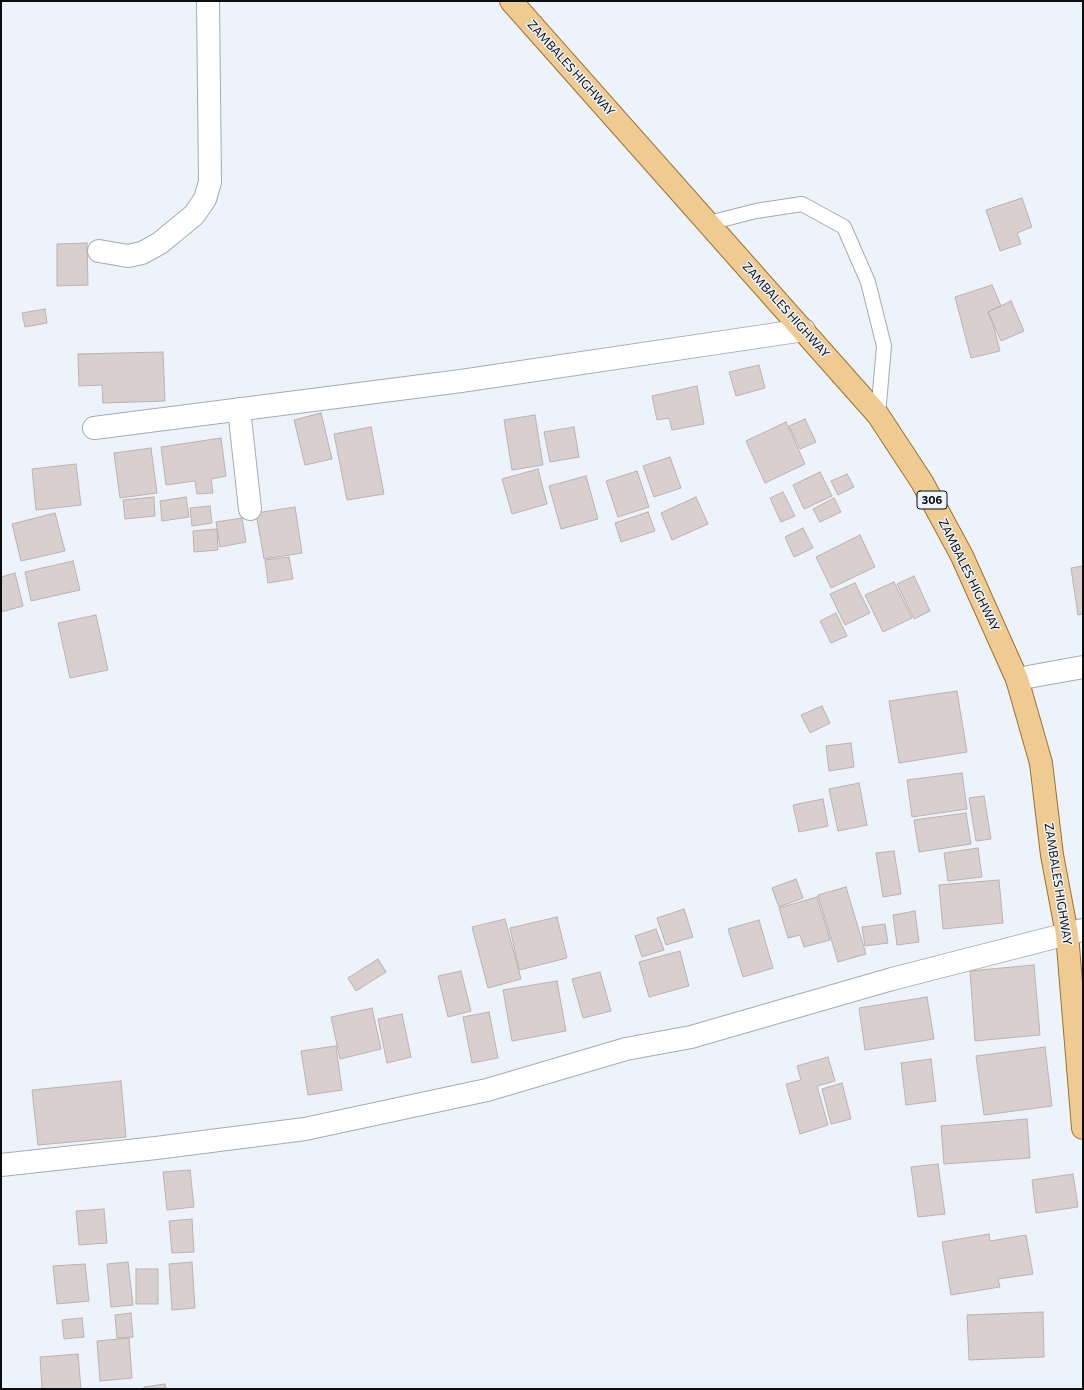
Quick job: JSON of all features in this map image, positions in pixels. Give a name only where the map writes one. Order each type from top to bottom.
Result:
[{"type":"main road","name":"ZAMBALES HIGHWAY","points":[[511,1],[878,414],[922,482],[962,556],[1017,679],[1041,763],[1052,855],[1075,932],[1083,1128]]},
{"type":"street","points":[[99,251],[128,256],[142,253],[160,243],[194,215],[205,199],[210,182],[208,1]]},
{"type":"street","points":[[94,428],[461,381],[804,330]]},
{"type":"street","points":[[239,410],[250,510]]},
{"type":"street","points":[[1017,679],[1083,667]]},
{"type":"street","points":[[1,1165],[156,1148],[305,1129],[479,1092],[626,1049],[691,1037],[892,979],[1075,932]]},
{"type":"lane","points":[[709,223],[756,211],[802,204],[844,227],[868,282],[884,346],[878,414]]},
{"type":"building","points":[[1022,198],[1032,227],[1017,233],[1021,244],[1000,251],[986,210]]},
{"type":"building","points":[[87,243],[88,285],[57,286],[57,244]]},
{"type":"building","points":[[992,285],[1001,306],[988,312],[993,324],[1000,351],[971,358],[955,297]]},
{"type":"building","points":[[1011,301],[1024,331],[1001,341],[988,312]]},
{"type":"building","points":[[45,309],[47,323],[25,327],[22,313]]},
{"type":"building","points":[[163,352],[165,401],[103,403],[102,385],[79,386],[78,354]]},
{"type":"building","points":[[759,365],[765,388],[736,396],[729,372]]},
{"type":"building","points":[[697,386],[704,424],[672,430],[669,418],[657,420],[652,396]]},
{"type":"building","points":[[321,413],[332,459],[305,465],[294,420]]},
{"type":"building","points":[[535,415],[543,465],[512,470],[504,420]]},
{"type":"building","points":[[805,419],[816,442],[800,449],[789,426]]},
{"type":"building","points":[[786,422],[805,464],[765,483],[746,441]]},
{"type":"building","points":[[371,427],[384,494],[347,500],[334,434]]},
{"type":"building","points":[[574,427],[579,457],[550,462],[544,432]]},
{"type":"building","points":[[221,438],[226,476],[211,479],[213,493],[197,494],[195,481],[166,485],[161,447]]},
{"type":"building","points":[[151,448],[157,493],[120,498],[114,453]]},
{"type":"building","points":[[670,457],[681,488],[654,497],[643,466]]},
{"type":"building","points":[[76,464],[81,505],[36,510],[32,469]]},
{"type":"building","points":[[538,469],[547,504],[512,514],[502,479]]},
{"type":"building","points":[[637,471],[649,507],[618,517],[606,481]]},
{"type":"building","points":[[820,472],[832,496],[804,509],[793,485]]},
{"type":"building","points":[[847,474],[854,487],[838,495],[831,481]]},
{"type":"building","points":[[586,476],[598,519],[561,529],[549,486]]},
{"type":"building","points":[[783,492],[795,516],[781,522],[770,498]]},
{"type":"building","points":[[154,497],[155,516],[125,519],[123,500]]},
{"type":"building","points":[[186,497],[189,517],[162,521],[160,501]]},
{"type":"building","points":[[696,497],[708,524],[672,540],[661,513]]},
{"type":"building","points":[[834,498],[841,512],[820,522],[813,509]]},
{"type":"building","points":[[210,506],[212,523],[192,526],[190,508]]},
{"type":"building","points":[[295,507],[302,553],[264,559],[256,513]]},
{"type":"building","points":[[648,512],[655,531],[621,542],[615,523]]},
{"type":"building","points":[[55,513],[65,551],[21,561],[12,524]]},
{"type":"building","points":[[242,518],[246,542],[220,547],[216,522]]},
{"type":"building","points":[[803,528],[813,548],[794,557],[785,537]]},
{"type":"building","points":[[217,529],[218,550],[194,552],[193,531]]},
{"type":"building","points":[[860,535],[875,567],[831,588],[816,557]]},
{"type":"building","points":[[289,557],[293,579],[268,583],[265,560]]},
{"type":"building","points":[[73,561],[80,590],[31,601],[25,572]]},
{"type":"building","points":[[1083,566],[1083,614],[1078,615],[1071,568]]},
{"type":"building","points":[[15,573],[23,606],[1,612],[1,577]]},
{"type":"building","points":[[914,576],[930,611],[914,619],[897,584]]},
{"type":"building","points":[[894,582],[912,618],[883,632],[865,595]]},
{"type":"building","points":[[855,583],[870,613],[845,625],[830,594]]},
{"type":"building","points":[[836,613],[847,636],[831,643],[820,621]]},
{"type":"building","points":[[96,615],[108,670],[70,678],[58,623]]},
{"type":"building","points":[[957,691],[967,752],[899,763],[889,701]]},
{"type":"building","points":[[822,706],[830,723],[810,733],[801,715]]},
{"type":"building","points":[[851,743],[854,767],[829,771],[826,746]]},
{"type":"building","points":[[962,773],[967,809],[912,817],[907,780]]},
{"type":"building","points":[[859,783],[867,825],[838,831],[829,789]]},
{"type":"building","points":[[984,796],[991,839],[976,841],[969,798]]},
{"type":"building","points":[[823,799],[828,826],[799,832],[793,805]]},
{"type":"building","points":[[966,813],[971,844],[919,852],[914,820]]},
{"type":"building","points":[[978,848],[982,877],[948,881],[944,853]]},
{"type":"building","points":[[894,851],[901,894],[883,897],[876,853]]},
{"type":"building","points":[[796,879],[803,898],[779,907],[772,888]]},
{"type":"building","points":[[999,880],[1003,923],[943,929],[939,885]]},
{"type":"building","points":[[846,887],[866,954],[838,962],[818,895]]},
{"type":"building","points":[[817,897],[830,940],[804,947],[800,935],[788,938],[779,908]]},
{"type":"building","points":[[684,909],[693,937],[666,945],[657,918]]},
{"type":"building","points":[[915,911],[919,942],[897,945],[893,915]]},
{"type":"building","points":[[557,917],[567,958],[519,970],[510,928]]},
{"type":"building","points":[[505,919],[521,979],[488,988],[472,927]]},
{"type":"building","points":[[759,920],[773,968],[743,977],[728,929]]},
{"type":"building","points":[[885,924],[888,943],[865,946],[862,927]]},
{"type":"building","points":[[656,929],[664,950],[642,957],[635,936]]},
{"type":"building","points":[[680,951],[689,986],[649,997],[639,962]]},
{"type":"building","points":[[378,959],[386,972],[356,991],[348,978]]},
{"type":"building","points":[[1034,965],[1040,1035],[975,1041],[970,971]]},
{"type":"building","points":[[461,971],[471,1011],[448,1017],[438,976]]},
{"type":"building","points":[[600,972],[611,1011],[583,1018],[572,979]]},
{"type":"building","points":[[557,981],[566,1031],[512,1041],[503,990]]},
{"type":"building","points":[[927,997],[934,1039],[865,1050],[859,1008]]},
{"type":"building","points":[[372,1008],[381,1049],[340,1059],[331,1017]]},
{"type":"building","points":[[489,1012],[498,1058],[472,1063],[463,1017]]},
{"type":"building","points":[[402,1014],[411,1057],[387,1063],[378,1019]]},
{"type":"building","points":[[336,1046],[342,1090],[308,1095],[301,1051]]},
{"type":"building","points":[[1045,1047],[1052,1106],[984,1115],[976,1056]]},
{"type":"building","points":[[828,1057],[835,1081],[817,1086],[828,1125],[800,1134],[786,1084],[801,1080],[797,1066]]},
{"type":"building","points":[[931,1059],[936,1101],[906,1105],[901,1063]]},
{"type":"building","points":[[121,1081],[126,1137],[38,1145],[32,1090]]},
{"type":"building","points":[[842,1083],[851,1119],[831,1124],[822,1089]]},
{"type":"building","points":[[1027,1119],[1030,1158],[944,1164],[941,1126]]},
{"type":"building","points":[[938,1164],[945,1214],[918,1217],[911,1167]]},
{"type":"building","points":[[190,1170],[194,1207],[167,1210],[163,1172]]},
{"type":"building","points":[[1073,1174],[1078,1207],[1036,1213],[1032,1180]]},
{"type":"building","points":[[104,1209],[107,1243],[79,1245],[76,1211]]},
{"type":"building","points":[[192,1219],[194,1252],[172,1253],[169,1221]]},
{"type":"building","points":[[989,1234],[990,1241],[1026,1235],[1033,1274],[998,1279],[1000,1287],[951,1295],[942,1242]]},
{"type":"building","points":[[128,1262],[133,1305],[111,1307],[107,1264]]},
{"type":"building","points":[[192,1262],[195,1308],[172,1310],[169,1264]]},
{"type":"building","points":[[85,1264],[89,1301],[57,1304],[53,1266]]},
{"type":"building","points":[[136,1269],[158,1269],[158,1304],[136,1304]]},
{"type":"building","points":[[1043,1312],[1044,1357],[969,1360],[967,1315]]},
{"type":"building","points":[[131,1313],[133,1337],[117,1338],[115,1315]]},
{"type":"building","points":[[82,1318],[84,1337],[64,1339],[62,1320]]},
{"type":"building","points":[[129,1338],[132,1378],[100,1381],[97,1341]]},
{"type":"building","points":[[78,1354],[81,1389],[42,1389],[40,1357]]},
{"type":"building","points":[[165,1384],[166,1389],[144,1389],[144,1387]]}]
